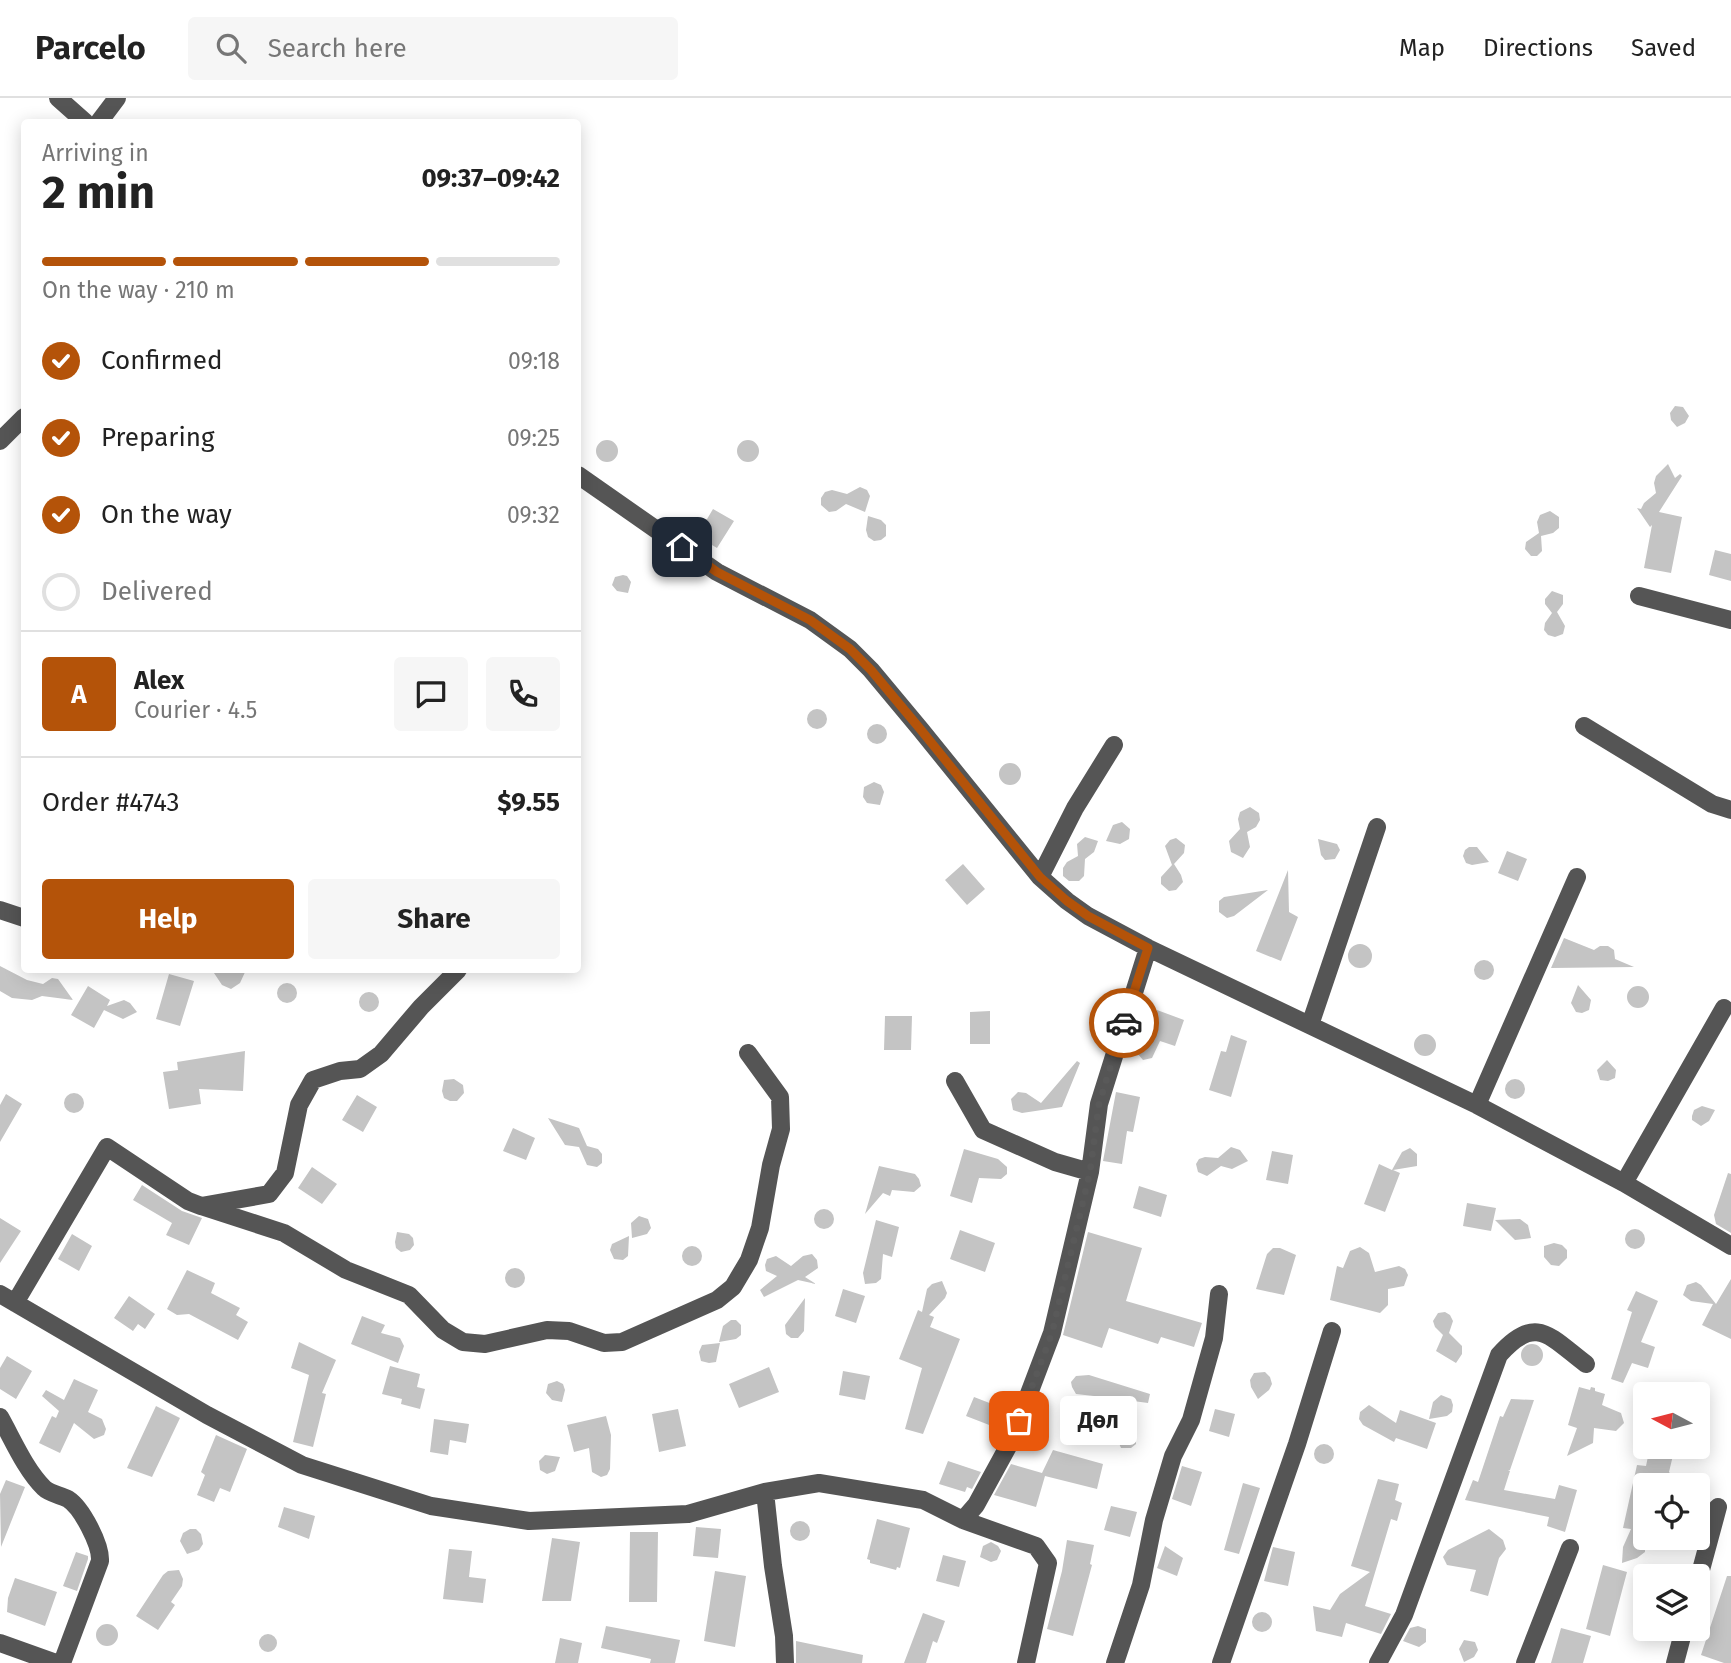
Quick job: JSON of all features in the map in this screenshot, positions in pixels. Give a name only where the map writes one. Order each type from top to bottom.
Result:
[{"type":"street","points":[[58,98],[82,119]]},
{"type":"street","points":[[101,119],[117,98]]},
{"type":"street","points":[[0,441],[21,419]]},
{"type":"street","points":[[581,477],[717,572],[810,620],[850,649],[914,720],[1040,877],[1088,916],[1148,948],[1477,1105],[1624,1183],[1731,1246]]},
{"type":"street","points":[[1639,596],[1731,620]]},
{"type":"street","points":[[1584,726],[1712,804],[1731,810]]},
{"type":"street","points":[[1040,877],[1075,808],[1114,745]]},
{"type":"street","points":[[1310,1026],[1377,827]]},
{"type":"street","points":[[1477,1105],[1577,877]]},
{"type":"street","points":[[0,910],[21,918]]},
{"type":"street","points":[[963,1520],[976,1505],[1011,1441],[1052,1333],[1090,1172],[1099,1104],[1148,948]]},
{"type":"street","points":[[201,1206],[268,1194],[285,1173],[299,1105],[313,1080],[340,1071],[360,1069],[381,1054],[421,1007],[455,973]]},
{"type":"street","points":[[1624,1183],[1724,1008]]},
{"type":"street","points":[[748,1053],[780,1097],[781,1129],[771,1165],[760,1228],[749,1260],[733,1287],[716,1300],[622,1342],[604,1343],[569,1331],[547,1330],[485,1344],[463,1342],[443,1330],[409,1295],[346,1270],[285,1233],[188,1201],[107,1147],[8,1298],[206,1415],[302,1465],[431,1506],[529,1521],[688,1514],[765,1492],[818,1483],[923,1500],[963,1520],[1036,1546],[1048,1563],[1026,1663]]},
{"type":"street","points":[[955,1081],[983,1130],[1055,1162],[1090,1172]]},
{"type":"street","points":[[1115,1663],[1141,1585],[1154,1520],[1173,1456],[1191,1420],[1214,1338],[1219,1294]]},
{"type":"street","points":[[1221,1663],[1297,1444],[1332,1331]]},
{"type":"street","points":[[1378,1663],[1404,1615],[1499,1355],[1512,1341],[1529,1331],[1545,1333],[1586,1364]]},
{"type":"street","points":[[0,1417],[29,1468],[45,1489],[69,1500],[81,1510],[101,1551],[100,1561],[62,1663]]},
{"type":"street","points":[[765,1492],[784,1636],[785,1663]]},
{"type":"street","points":[[1703,1564],[1718,1507]]},
{"type":"street","points":[[1525,1663],[1570,1548]]},
{"type":"street","points":[[1675,1663],[1681,1641]]},
{"type":"street","points":[[0,1643],[56,1663]]},
{"type":"building","points":[[1675,406],[1683,407],[1689,416],[1685,423],[1677,427],[1671,420],[1670,413]]},
{"type":"building","points":[[607,440],[615,443],[618,451],[615,459],[607,462],[599,459],[596,451],[599,443]]},
{"type":"building","points":[[748,440],[756,443],[759,451],[756,459],[748,462],[740,459],[737,451],[740,443]]},
{"type":"building","points":[[1668,464],[1675,478],[1680,474],[1682,476],[1659,512],[1682,517],[1671,573],[1644,568],[1652,525],[1650,527],[1637,508],[1641,509],[1656,493],[1656,476]]},
{"type":"building","points":[[860,487],[867,490],[870,496],[865,512],[846,504],[829,512],[821,505],[825,492],[832,490],[847,494]]},
{"type":"building","points":[[713,509],[734,521],[717,548],[697,536]]},
{"type":"building","points":[[1550,511],[1559,517],[1559,528],[1553,533],[1541,536],[1542,551],[1537,556],[1531,556],[1525,549],[1526,542],[1539,533],[1537,522],[1540,515]]},
{"type":"building","points":[[868,516],[881,520],[886,525],[886,536],[881,540],[874,541],[868,537]]},
{"type":"building","points":[[1715,550],[1731,554],[1731,581],[1709,575]]},
{"type":"building","points":[[623,575],[631,582],[628,593],[617,591],[612,585],[615,577]]},
{"type":"building","points":[[1552,591],[1563,595],[1563,604],[1557,612],[1565,626],[1563,634],[1555,637],[1544,630],[1552,613],[1545,604],[1545,599]]},
{"type":"building","points":[[817,709],[824,712],[827,719],[824,726],[817,729],[810,726],[807,719],[810,712]]},
{"type":"building","points":[[877,724],[884,727],[887,734],[884,741],[877,744],[870,741],[867,734],[870,727]]},
{"type":"building","points":[[1010,763],[1018,766],[1021,774],[1018,782],[1010,785],[1002,782],[999,774],[1002,766]]},
{"type":"building","points":[[874,782],[881,785],[884,792],[880,805],[867,803],[863,797],[864,787]]},
{"type":"building","points":[[1250,807],[1259,813],[1260,820],[1256,827],[1247,832],[1250,847],[1243,858],[1231,852],[1229,841],[1240,829],[1240,812]]},
{"type":"building","points":[[1122,822],[1130,829],[1129,839],[1120,844],[1106,841],[1113,825]]},
{"type":"building","points":[[1085,837],[1098,841],[1094,852],[1085,859],[1084,876],[1079,881],[1069,881],[1063,876],[1063,868],[1067,862],[1078,856],[1077,844]]},
{"type":"building","points":[[1176,838],[1185,845],[1184,853],[1174,864],[1183,882],[1176,890],[1169,891],[1161,884],[1161,877],[1172,865],[1165,846]]},
{"type":"building","points":[[1318,839],[1337,844],[1340,850],[1335,859],[1325,860],[1321,855]]},
{"type":"building","points":[[1469,847],[1477,847],[1489,862],[1472,865],[1466,863],[1463,856]]},
{"type":"building","points":[[1507,851],[1527,859],[1518,881],[1498,873]]},
{"type":"building","points":[[963,864],[985,889],[967,905],[945,880]]},
{"type":"building","points":[[1288,870],[1289,912],[1298,917],[1281,961],[1256,951]]},
{"type":"building","points":[[1268,890],[1234,916],[1227,918],[1219,912],[1219,901],[1224,897]]},
{"type":"building","points":[[1564,938],[1594,950],[1600,946],[1608,946],[1614,950],[1615,959],[1634,967],[1551,968]]},
{"type":"building","points":[[1360,944],[1369,947],[1372,956],[1369,965],[1360,968],[1351,965],[1348,956],[1351,947]]},
{"type":"building","points":[[1480,960],[1488,960],[1494,970],[1488,980],[1480,980],[1474,974],[1474,966]]},
{"type":"building","points":[[0,966],[27,980],[43,984],[52,978],[58,979],[73,1000],[42,996],[32,1000],[12,998],[0,991]]},
{"type":"building","points":[[214,973],[245,973],[240,983],[231,989],[222,985]]},
{"type":"building","points":[[169,974],[194,981],[180,1026],[156,1019]]},
{"type":"building","points":[[287,983],[294,986],[297,993],[294,1000],[287,1003],[280,1000],[277,993],[280,986]]},
{"type":"building","points":[[1578,985],[1591,1000],[1589,1010],[1582,1013],[1576,1012],[1571,1003]]},
{"type":"building","points":[[88,986],[110,1000],[107,1006],[124,1000],[137,1012],[123,1019],[104,1010],[94,1028],[71,1015]]},
{"type":"building","points":[[1638,986],[1646,989],[1649,997],[1646,1005],[1638,1008],[1630,1005],[1627,997],[1630,989]]},
{"type":"building","points":[[369,992],[376,995],[379,1002],[376,1009],[369,1012],[362,1009],[359,1002],[362,995]]},
{"type":"building","points":[[1157,1010],[1184,1020],[1175,1046],[1160,1041],[1152,1058],[1143,1060],[1137,1053],[1137,1046],[1151,1038],[1148,1037]]},
{"type":"building","points":[[990,1011],[990,1044],[970,1044],[970,1012]]},
{"type":"building","points":[[885,1016],[912,1016],[911,1050],[884,1050]]},
{"type":"building","points":[[1425,1034],[1433,1037],[1436,1045],[1433,1053],[1425,1056],[1417,1053],[1414,1045],[1417,1037]]},
{"type":"building","points":[[1231,1035],[1247,1041],[1231,1097],[1209,1090],[1221,1051],[1226,1052]]},
{"type":"building","points":[[245,1051],[243,1091],[199,1089],[201,1104],[169,1109],[163,1072],[178,1070],[177,1062]]},
{"type":"building","points":[[1607,1060],[1616,1070],[1615,1078],[1600,1080],[1597,1070]]},
{"type":"building","points":[[1077,1061],[1080,1063],[1062,1107],[1022,1113],[1013,1110],[1011,1099],[1018,1092],[1026,1093],[1041,1103]]},
{"type":"building","points":[[454,1079],[463,1085],[464,1093],[457,1101],[450,1101],[444,1098],[442,1091],[444,1080]]},
{"type":"building","points":[[1511,1079],[1519,1079],[1525,1089],[1519,1099],[1511,1099],[1505,1093],[1505,1085]]},
{"type":"building","points":[[1116,1092],[1140,1097],[1133,1132],[1127,1131],[1122,1164],[1103,1161]]},
{"type":"building","points":[[74,1093],[81,1096],[84,1103],[81,1110],[74,1113],[67,1110],[64,1103],[67,1096]]},
{"type":"building","points":[[6,1094],[22,1104],[0,1142],[0,1105]]},
{"type":"building","points":[[357,1095],[377,1107],[363,1132],[342,1120]]},
{"type":"building","points":[[1702,1106],[1715,1110],[1709,1121],[1701,1126],[1692,1120],[1692,1116],[1694,1110]]},
{"type":"building","points":[[548,1118],[579,1128],[587,1146],[598,1149],[602,1154],[602,1163],[597,1167],[587,1165],[579,1147],[565,1145]]},
{"type":"building","points":[[513,1128],[535,1138],[526,1160],[503,1151]]},
{"type":"building","points":[[1231,1147],[1240,1150],[1248,1161],[1232,1169],[1221,1166],[1207,1176],[1198,1172],[1196,1164],[1199,1159],[1218,1158]]},
{"type":"building","points":[[1410,1148],[1417,1154],[1417,1166],[1393,1170],[1400,1173],[1385,1212],[1364,1204],[1379,1164],[1392,1170],[1402,1152]]},
{"type":"building","points":[[964,1149],[998,1159],[1007,1167],[1007,1174],[1001,1179],[979,1178],[972,1203],[950,1196]]},
{"type":"building","points":[[1272,1151],[1293,1155],[1288,1184],[1266,1180]]},
{"type":"building","points":[[879,1166],[915,1174],[921,1186],[914,1192],[892,1190],[890,1196],[883,1193],[865,1214]]},
{"type":"building","points":[[312,1167],[337,1184],[322,1204],[298,1188]]},
{"type":"building","points":[[1728,1173],[1731,1174],[1731,1233],[1716,1224],[1714,1215]]},
{"type":"building","points":[[142,1185],[182,1211],[202,1218],[189,1245],[166,1235],[172,1223],[133,1200]]},
{"type":"building","points":[[1139,1186],[1167,1195],[1161,1217],[1133,1208]]},
{"type":"building","points":[[1467,1203],[1496,1208],[1491,1231],[1463,1226]]},
{"type":"building","points":[[824,1209],[831,1212],[834,1219],[831,1226],[824,1229],[817,1226],[814,1219],[817,1212]]},
{"type":"building","points":[[639,1216],[648,1219],[651,1228],[647,1234],[632,1238],[631,1223]]},
{"type":"building","points":[[0,1218],[21,1231],[0,1263]]},
{"type":"building","points":[[1520,1219],[1528,1225],[1531,1238],[1515,1240],[1495,1220]]},
{"type":"building","points":[[876,1220],[899,1227],[892,1257],[883,1254],[881,1279],[876,1283],[865,1284],[863,1273]]},
{"type":"building","points":[[1635,1229],[1642,1232],[1645,1239],[1642,1246],[1635,1249],[1628,1246],[1625,1239],[1628,1232]]},
{"type":"building","points":[[960,1230],[995,1243],[985,1272],[950,1259]]},
{"type":"building","points":[[397,1232],[409,1234],[413,1238],[414,1245],[410,1250],[401,1252],[396,1248]]},
{"type":"building","points":[[1088,1232],[1142,1248],[1126,1301],[1202,1323],[1194,1347],[1161,1337],[1158,1344],[1109,1328],[1102,1348],[1063,1335]]},
{"type":"building","points":[[72,1234],[92,1246],[79,1271],[58,1259]]},
{"type":"building","points":[[629,1236],[628,1256],[623,1260],[614,1259],[610,1250],[612,1244]]},
{"type":"building","points":[[1554,1243],[1567,1250],[1567,1258],[1559,1266],[1551,1265],[1544,1257],[1544,1246]]},
{"type":"building","points":[[692,1246],[699,1249],[702,1256],[699,1263],[692,1266],[685,1263],[682,1256],[685,1249]]},
{"type":"building","points":[[1360,1247],[1369,1253],[1375,1272],[1399,1266],[1405,1269],[1408,1275],[1404,1286],[1388,1289],[1388,1305],[1380,1313],[1330,1300],[1337,1266],[1343,1268],[1350,1251]]},
{"type":"building","points":[[1273,1248],[1296,1255],[1284,1295],[1256,1289],[1267,1254]]},
{"type":"building","points":[[812,1254],[817,1260],[818,1268],[805,1277],[816,1284],[798,1280],[764,1297],[760,1290],[777,1276],[766,1271],[767,1259],[776,1256],[791,1266],[803,1256]]},
{"type":"building","points":[[515,1268],[522,1271],[525,1278],[522,1285],[515,1288],[508,1285],[505,1278],[508,1271]]},
{"type":"building","points":[[187,1270],[215,1283],[211,1293],[240,1308],[236,1315],[248,1322],[238,1340],[189,1314],[177,1315],[167,1309]]},
{"type":"building","points":[[1731,1279],[1731,1339],[1702,1325],[1713,1304],[1691,1301],[1683,1295],[1687,1285],[1696,1282],[1716,1304]]},
{"type":"building","points":[[942,1281],[947,1293],[929,1315],[934,1317],[930,1327],[960,1339],[923,1434],[905,1429],[922,1368],[899,1359],[918,1310],[922,1312],[927,1289]]},
{"type":"building","points":[[843,1289],[865,1296],[856,1323],[835,1316]]},
{"type":"building","points":[[1636,1291],[1658,1301],[1641,1342],[1655,1347],[1648,1368],[1632,1363],[1623,1383],[1611,1379],[1632,1312],[1627,1310]]},
{"type":"building","points":[[129,1296],[155,1314],[145,1329],[138,1324],[133,1331],[114,1318]]},
{"type":"building","points":[[805,1298],[804,1331],[798,1338],[791,1338],[786,1334],[785,1325]]},
{"type":"building","points":[[1445,1312],[1453,1321],[1449,1333],[1462,1346],[1462,1354],[1456,1363],[1436,1351],[1443,1335],[1433,1321],[1438,1313]]},
{"type":"building","points":[[362,1316],[385,1325],[381,1333],[400,1338],[404,1346],[398,1363],[351,1344]]},
{"type":"building","points":[[736,1320],[741,1325],[741,1335],[736,1339],[719,1342],[723,1326]]},
{"type":"building","points":[[299,1342],[336,1360],[322,1393],[326,1394],[313,1447],[293,1442],[309,1375],[291,1368]]},
{"type":"building","points":[[720,1343],[716,1362],[701,1361],[699,1352],[702,1345]]},
{"type":"building","points":[[1532,1344],[1540,1347],[1543,1355],[1540,1363],[1532,1366],[1524,1363],[1521,1355],[1524,1347]]},
{"type":"building","points":[[7,1356],[32,1371],[16,1399],[0,1389],[0,1368]]},
{"type":"building","points":[[390,1366],[420,1374],[417,1387],[425,1389],[420,1409],[401,1404],[402,1399],[382,1394]]},
{"type":"building","points":[[769,1367],[779,1392],[739,1408],[729,1384]]},
{"type":"building","points":[[843,1371],[870,1376],[865,1400],[839,1395]]},
{"type":"building","points":[[1265,1372],[1272,1384],[1258,1399],[1250,1380],[1254,1373]]},
{"type":"building","points":[[1089,1375],[1150,1394],[1148,1403],[1126,1400],[1121,1415],[1100,1408],[1103,1397],[1076,1394],[1072,1387],[1071,1382],[1076,1376]]},
{"type":"building","points":[[74,1379],[98,1390],[88,1412],[102,1419],[106,1429],[104,1435],[94,1439],[74,1423],[60,1453],[39,1443],[52,1416],[56,1418],[59,1411],[42,1396],[46,1390],[64,1400]]},
{"type":"building","points":[[557,1381],[563,1384],[565,1390],[562,1402],[552,1400],[546,1393],[548,1384]]},
{"type":"building","points":[[1579,1387],[1590,1390],[1591,1387],[1595,1388],[1595,1391],[1605,1394],[1602,1405],[1621,1413],[1624,1423],[1616,1431],[1594,1428],[1593,1443],[1567,1456],[1577,1428],[1568,1425]]},
{"type":"building","points":[[1441,1395],[1451,1399],[1452,1412],[1447,1416],[1429,1419],[1433,1402]]},
{"type":"building","points":[[974,1397],[1005,1409],[997,1428],[966,1416]]},
{"type":"building","points":[[1511,1399],[1534,1400],[1508,1470],[1510,1471],[1504,1490],[1555,1499],[1559,1485],[1577,1490],[1565,1532],[1547,1526],[1549,1517],[1465,1500],[1473,1480],[1478,1482],[1500,1416],[1503,1417]]},
{"type":"building","points":[[1369,1405],[1396,1423],[1400,1410],[1436,1423],[1427,1449],[1396,1438],[1394,1442],[1363,1425],[1359,1419],[1360,1412]]},
{"type":"building","points":[[156,1406],[180,1418],[152,1477],[127,1468]]},
{"type":"building","points":[[678,1409],[686,1446],[659,1452],[652,1414]]},
{"type":"building","points":[[1215,1409],[1235,1414],[1229,1437],[1209,1431]]},
{"type":"building","points":[[606,1416],[611,1435],[610,1469],[607,1475],[601,1477],[592,1472],[589,1448],[574,1452],[567,1425]]},
{"type":"building","points":[[434,1419],[469,1424],[466,1443],[450,1440],[448,1455],[430,1452]]},
{"type":"building","points":[[1124,1427],[1136,1435],[1136,1444],[1131,1448],[1121,1448],[1118,1441],[1117,1436]]},
{"type":"building","points":[[216,1435],[247,1449],[230,1492],[220,1488],[214,1502],[197,1495],[205,1475],[201,1472]]},
{"type":"building","points":[[1324,1444],[1331,1447],[1334,1454],[1331,1461],[1324,1464],[1317,1461],[1314,1454],[1317,1447]]},
{"type":"building","points":[[1053,1450],[1103,1464],[1097,1489],[1045,1476],[1036,1507],[994,1495],[1011,1464],[1042,1473]]},
{"type":"building","points":[[545,1455],[560,1457],[555,1471],[547,1474],[540,1470],[539,1461]]},
{"type":"building","points":[[1647,1460],[1672,1460],[1670,1473],[1635,1473],[1637,1465],[1646,1466]]},
{"type":"building","points":[[948,1461],[981,1472],[972,1489],[967,1487],[965,1492],[939,1484]]},
{"type":"building","points":[[1182,1466],[1202,1472],[1191,1506],[1172,1499]]},
{"type":"building","points":[[1378,1479],[1399,1484],[1395,1500],[1402,1503],[1397,1521],[1391,1519],[1365,1606],[1391,1614],[1381,1634],[1346,1623],[1342,1637],[1316,1631],[1313,1606],[1330,1610],[1340,1594],[1370,1572],[1351,1566]]},
{"type":"building","points":[[6,1480],[25,1487],[1,1547],[0,1494]]},
{"type":"building","points":[[1243,1483],[1260,1488],[1239,1554],[1224,1550]]},
{"type":"building","points":[[1633,1483],[1633,1550],[1645,1552],[1622,1563],[1623,1547],[1631,1529],[1623,1528]]},
{"type":"building","points":[[1111,1506],[1137,1512],[1130,1537],[1104,1530]]},
{"type":"building","points":[[284,1507],[315,1516],[309,1539],[278,1527]]},
{"type":"building","points":[[877,1519],[910,1528],[900,1568],[897,1567],[896,1570],[870,1563],[867,1559]]},
{"type":"building","points":[[800,1521],[807,1524],[810,1531],[807,1538],[800,1541],[793,1538],[790,1531],[793,1524]]},
{"type":"building","points":[[696,1527],[721,1529],[718,1558],[693,1556]]},
{"type":"building","points":[[196,1529],[201,1534],[203,1544],[199,1550],[187,1554],[180,1541],[183,1533]]},
{"type":"building","points":[[1489,1529],[1503,1540],[1506,1549],[1499,1558],[1488,1596],[1470,1591],[1476,1570],[1447,1565],[1443,1557],[1448,1550]]},
{"type":"building","points":[[630,1532],[658,1532],[657,1602],[629,1602]]},
{"type":"building","points":[[552,1538],[580,1542],[571,1601],[542,1601]]},
{"type":"building","points":[[1067,1540],[1094,1545],[1092,1565],[1073,1636],[1047,1629]]},
{"type":"building","points":[[991,1542],[1001,1551],[997,1560],[991,1562],[980,1557],[983,1546]]},
{"type":"building","points":[[1165,1546],[1183,1558],[1177,1576],[1157,1568]]},
{"type":"building","points":[[1273,1547],[1295,1552],[1288,1586],[1264,1581]]},
{"type":"building","points":[[449,1549],[472,1551],[469,1577],[486,1579],[483,1603],[443,1599]]},
{"type":"building","points":[[76,1552],[88,1556],[77,1591],[63,1586]]},
{"type":"building","points":[[943,1555],[966,1561],[959,1587],[936,1581]]},
{"type":"building","points":[[1603,1565],[1627,1572],[1610,1636],[1586,1629]]},
{"type":"building","points":[[179,1570],[183,1579],[182,1586],[171,1602],[175,1605],[158,1630],[136,1616],[163,1575],[168,1571]]},
{"type":"building","points":[[715,1571],[746,1576],[735,1647],[704,1641]]},
{"type":"building","points":[[1727,1576],[1731,1576],[1731,1663],[1701,1655],[1706,1641],[1710,1641],[1710,1628]]},
{"type":"building","points":[[15,1578],[57,1592],[45,1626],[7,1612],[8,1598]]},
{"type":"building","points":[[1262,1612],[1269,1615],[1272,1622],[1269,1629],[1262,1632],[1255,1629],[1252,1622],[1255,1615]]},
{"type":"building","points":[[923,1613],[945,1621],[937,1643],[933,1641],[926,1663],[904,1663]]},
{"type":"building","points":[[107,1624],[117,1631],[118,1635],[111,1645],[107,1646],[97,1639],[96,1635],[103,1625]]},
{"type":"building","points":[[606,1626],[680,1640],[675,1663],[650,1663],[651,1659],[601,1648]]},
{"type":"building","points":[[1418,1626],[1426,1629],[1426,1642],[1419,1647],[1403,1641],[1410,1628]]},
{"type":"building","points":[[1561,1628],[1591,1636],[1583,1663],[1551,1663]]},
{"type":"building","points":[[264,1634],[272,1634],[277,1643],[275,1650],[264,1652],[259,1647],[259,1639]]},
{"type":"building","points":[[560,1638],[582,1643],[578,1663],[555,1663]]},
{"type":"building","points":[[1464,1640],[1475,1642],[1478,1650],[1474,1657],[1464,1662],[1459,1649]]},
{"type":"building","points":[[796,1641],[863,1655],[862,1663],[796,1663]]},
{"type":"way so far","points":[[1019,1421],[1052,1333],[1090,1172],[1099,1104],[1124,1023]]},
{"type":"place","name":"Дөл","points":[[1019,1421]]},
{"type":"route","points":[[682,547],[717,572],[810,620],[850,649],[871,670],[978,797],[1040,877],[1088,916],[1148,948],[1124,1023]]}]
